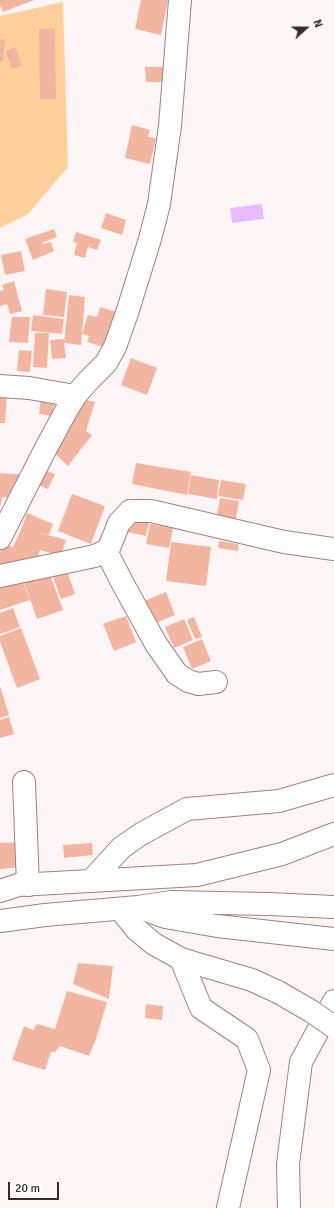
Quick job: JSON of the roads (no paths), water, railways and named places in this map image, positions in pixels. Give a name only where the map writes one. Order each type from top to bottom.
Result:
[{"type":"main road","points":[[0,538],[46,448],[75,396],[106,363],[115,347],[128,310],[159,204],[170,126],[180,0]]},
{"type":"main road","points":[[0,386],[29,388],[75,396]]},
{"type":"main road","points":[[216,682],[198,684],[188,681],[177,674],[156,644],[107,553],[119,523],[130,511],[151,511],[284,542],[334,549]]},
{"type":"main road","points":[[0,576],[95,556],[105,551],[107,553]]},
{"type":"main road","points":[[24,782],[28,885]]},
{"type":"main road","points":[[91,881],[121,848],[141,834],[187,810],[279,802],[334,785]]},
{"type":"main road","points":[[0,891],[28,885],[197,875],[282,854],[334,834]]},
{"type":"main road","points":[[0,921],[45,915],[129,908],[171,902],[334,907]]},
{"type":"main road","points":[[129,908],[165,917],[217,926],[334,939]]},
{"type":"main road","points":[[129,908],[136,929],[154,944],[181,959],[252,980],[278,992],[311,1011],[334,1027]]},
{"type":"main road","points":[[181,959],[201,1008],[247,1039],[259,1070],[228,1208]]},
{"type":"main road","points":[[290,1208],[288,1164],[301,1062],[334,1001]]}]
